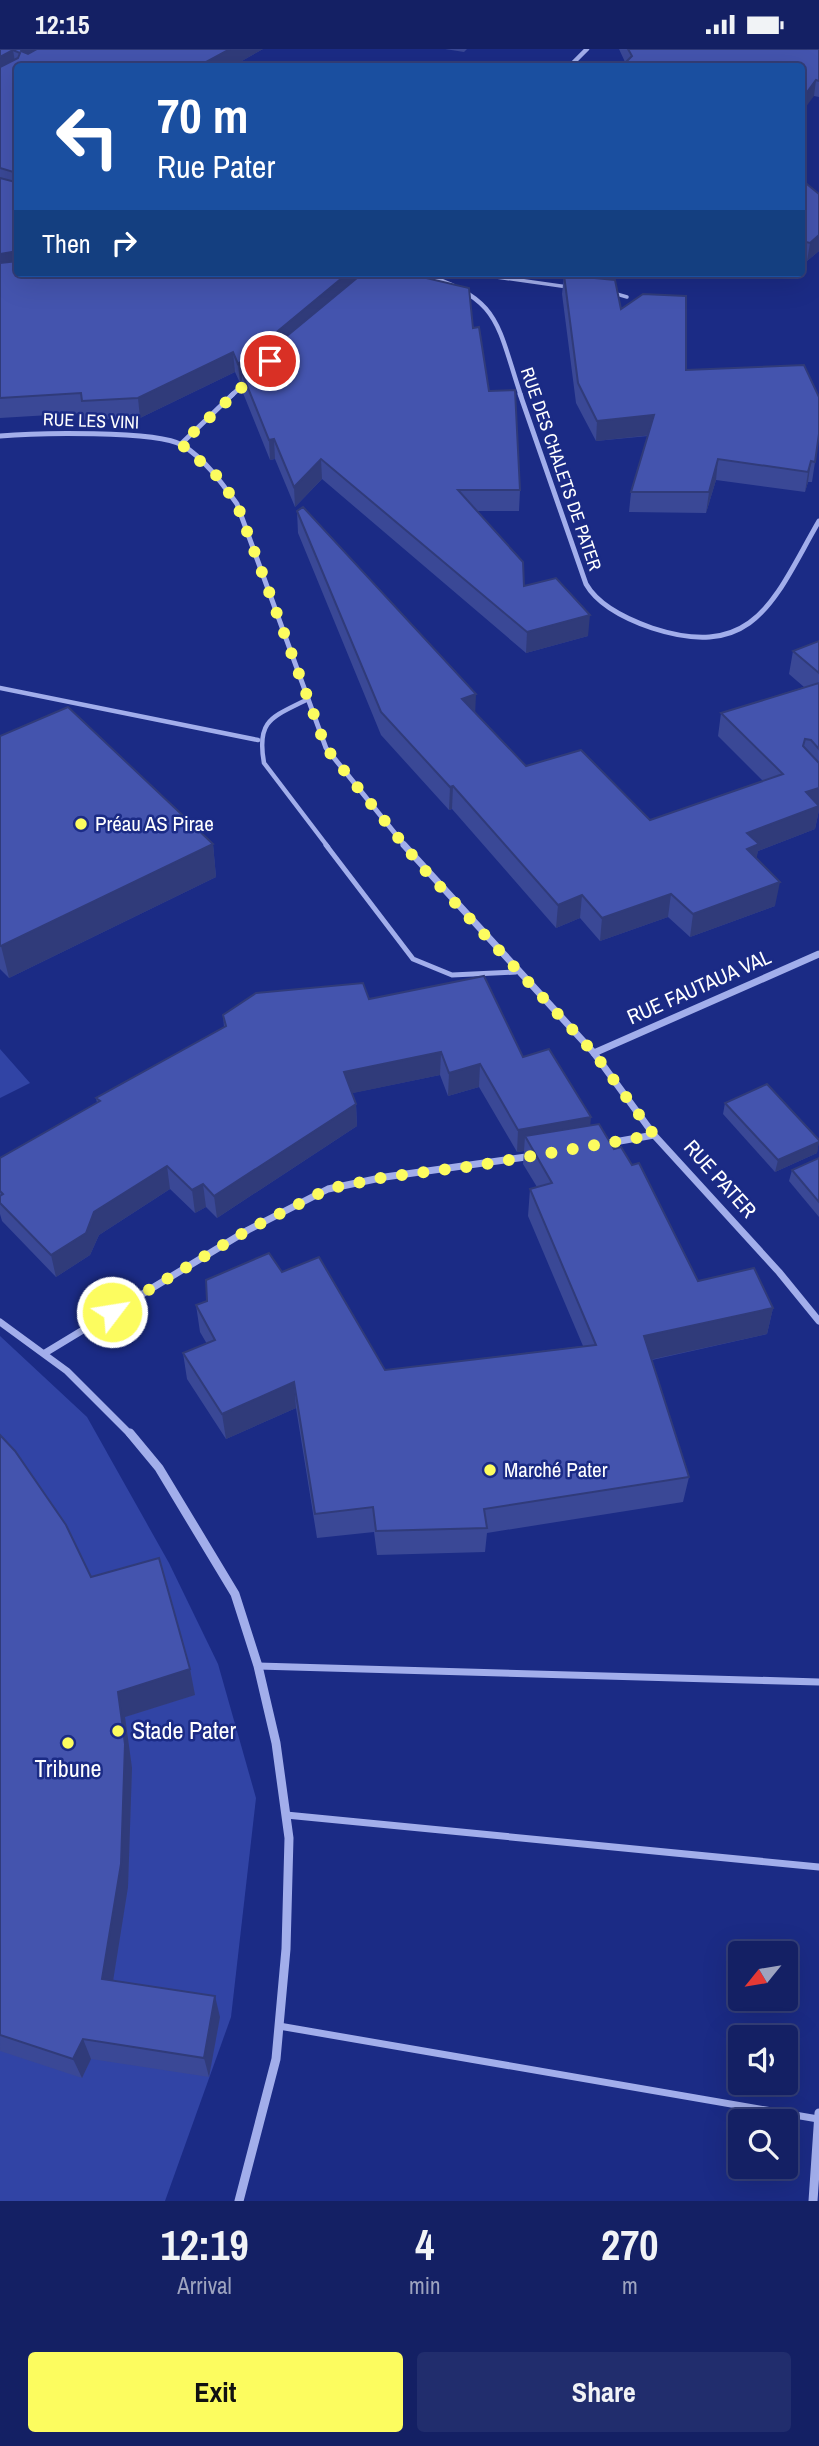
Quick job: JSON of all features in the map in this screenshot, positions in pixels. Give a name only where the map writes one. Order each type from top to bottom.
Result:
[{"type":"street","points":[[573,63],[587,49]]},
{"type":"street","name":"RUE DES CHALETS DE PATER","points":[[431,277],[458,285],[475,295],[493,314],[574,554],[590,591],[614,611],[644,627],[678,636],[712,637],[744,629],[762,612],[819,521]]},
{"type":"street","points":[[181,444],[253,376]]},
{"type":"street","name":"RUE LES VINI","points":[[0,436],[43,432],[94,433],[181,444]]},
{"type":"street","name":"RUE PATER","points":[[181,444],[217,476],[237,504],[326,748],[421,866],[516,972],[594,1053],[654,1135],[779,1272],[819,1321]]},
{"type":"street","name":"RUE FAUTAUA VAL","points":[[594,1053],[819,954]]},
{"type":"street","points":[[590,1146],[654,1135]]},
{"type":"street","points":[[45,1353],[248,1230],[328,1189],[385,1177],[538,1155]]},
{"type":"street","points":[[0,1322],[45,1353],[114,1415],[159,1468],[234,1594],[258,1666],[276,1742],[289,1838],[286,1949],[276,2059],[239,2201]]},
{"type":"street","points":[[813,2201],[819,2113]]},
{"type":"lane","points":[[498,277],[579,288]]},
{"type":"lane","points":[[610,293],[627,297]]},
{"type":"lane","points":[[0,688],[258,740]]},
{"type":"lane","points":[[309,699],[267,721],[258,740],[264,763],[413,960],[440,975],[461,979],[516,972]]},
{"type":"lane","points":[[258,1666],[819,1682]]},
{"type":"lane","points":[[285,1815],[819,1867]]},
{"type":"lane","points":[[279,2026],[818,2119]]},
{"type":"shaded area","points":[[0,1049],[30,1083],[0,1098]]},
{"type":"shaded area","name":"Stade Pater","points":[[0,1336],[87,1417],[169,1563],[218,1664],[256,1798],[231,2017],[165,2201],[0,2201]]},
{"type":"building","points":[[0,49],[22,49],[21,51],[28,54],[37,49],[230,49],[204,63],[14,63],[14,172],[0,168],[0,67],[18,58],[20,53],[13,50],[0,57]]},
{"type":"building","points":[[628,49],[819,49],[819,81],[816,80],[805,95],[805,63],[625,63],[632,56]]},
{"type":"building","points":[[0,178],[14,182],[14,252],[0,254]]},
{"type":"building","points":[[805,182],[819,194],[819,235],[810,243],[805,242]]},
{"type":"building","points":[[14,261],[14,277],[343,277],[238,364],[233,352],[138,398],[82,401],[81,393],[0,398],[0,263]]},
{"type":"building","points":[[358,277],[422,277],[469,288],[473,328],[479,327],[489,391],[515,390],[520,490],[458,490],[523,562],[524,586],[556,578],[590,615],[527,632],[321,459],[294,487],[274,439],[269,440],[242,373]]},
{"type":"building","points":[[564,277],[615,280],[621,309],[643,294],[686,296],[686,370],[804,365],[819,397],[819,434],[815,462],[811,461],[808,472],[718,459],[709,492],[631,492],[654,415],[597,421],[578,383]]},
{"type":"building","points":[[303,507],[476,694],[462,699],[526,766],[581,750],[650,820],[783,774],[721,713],[819,683],[819,749],[811,740],[805,739],[803,746],[819,763],[819,788],[806,792],[819,806],[747,833],[759,844],[747,849],[780,882],[693,914],[671,894],[602,918],[582,895],[558,905],[453,786],[450,787],[381,712],[297,511]]},
{"type":"building","points":[[819,641],[819,673],[793,651]]},
{"type":"building","name":"Préau AS Pirae","points":[[68,707],[213,844],[1,946],[0,736]]},
{"type":"building","points":[[484,976],[523,1057],[549,1049],[591,1117],[518,1130],[480,1064],[449,1073],[441,1052],[344,1072],[356,1104],[214,1196],[203,1184],[192,1190],[167,1166],[94,1212],[86,1233],[51,1255],[0,1203],[0,1196],[3,1194],[0,1191],[0,1158],[100,1101],[96,1098],[226,1026],[223,1015],[256,993],[363,983],[369,999]]},
{"type":"building","points":[[767,1084],[819,1142],[778,1160],[725,1103]]},
{"type":"building","points":[[599,1124],[614,1149],[621,1147],[632,1165],[639,1163],[698,1281],[754,1268],[773,1308],[644,1336],[689,1477],[484,1509],[487,1528],[376,1531],[373,1507],[315,1514],[294,1382],[222,1414],[183,1353],[215,1340],[196,1305],[207,1301],[206,1280],[269,1253],[282,1272],[319,1257],[385,1370],[596,1345],[530,1189],[552,1183],[525,1136]]},
{"type":"building","points":[[819,1158],[819,1202],[792,1170]]},
{"type":"building","name":"Tribune","points":[[0,1435],[15,1451],[66,1525],[91,1577],[159,1558],[190,1669],[118,1692],[125,1744],[121,1864],[102,1979],[215,1996],[204,2058],[83,2039],[73,2059],[0,2035]]},
{"type":"place","name":"Préau AS Pirae","points":[[81,824]]},
{"type":"place","name":"Marché Pater","points":[[490,1470]]},
{"type":"place","name":"Stade Pater","points":[[118,1731]]},
{"type":"place","name":"Tribune","points":[[68,1743]]},
{"type":"route","points":[[112,1312],[248,1230],[328,1189],[385,1177],[474,1166],[654,1135],[594,1053],[516,972],[421,866],[326,748],[237,504],[217,476],[181,444],[270,361]]}]
